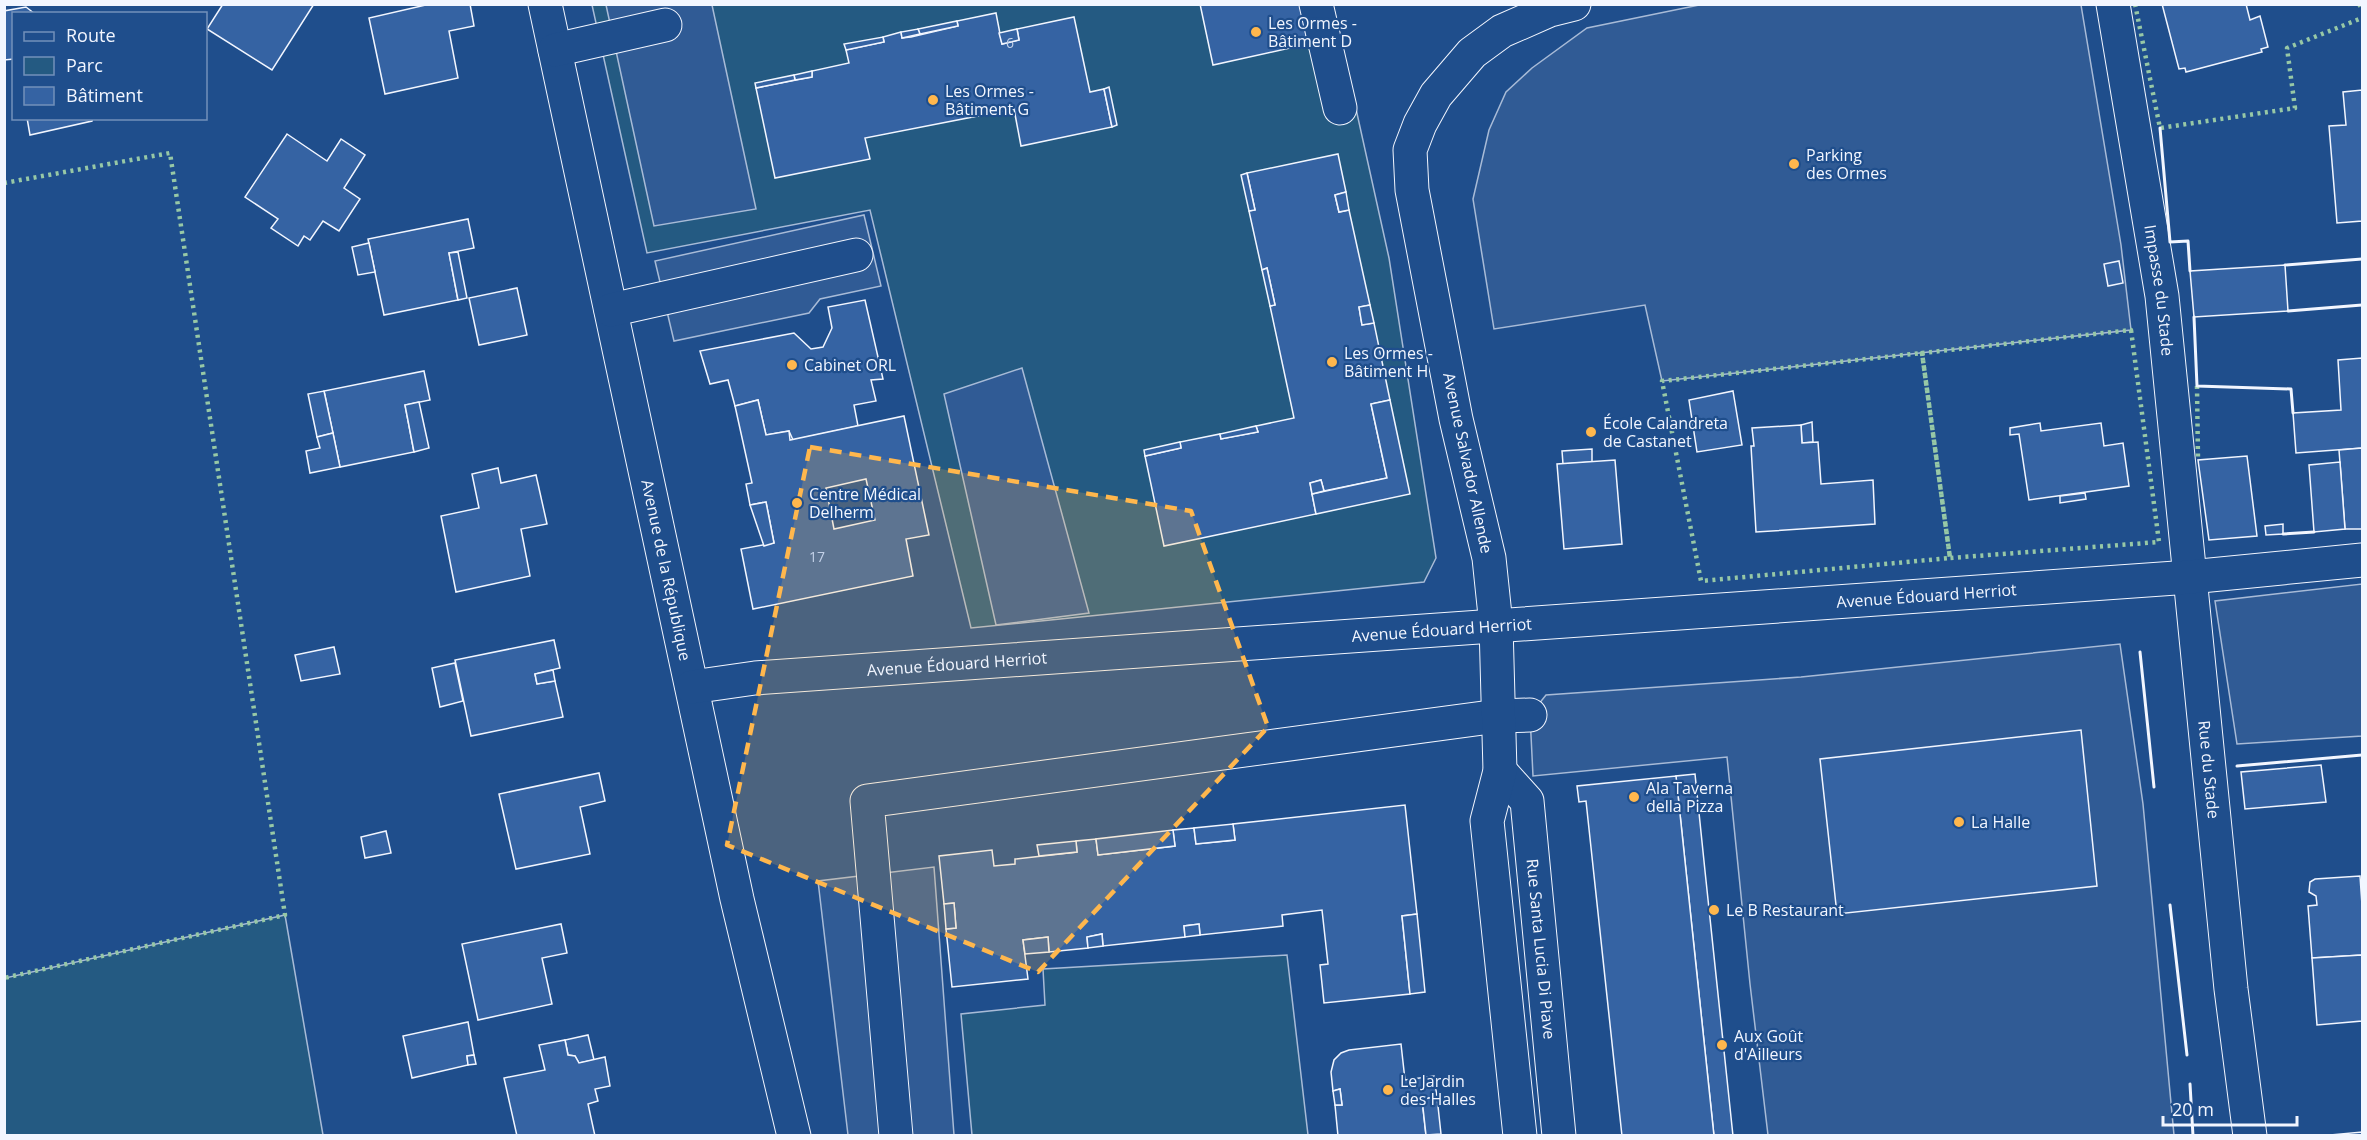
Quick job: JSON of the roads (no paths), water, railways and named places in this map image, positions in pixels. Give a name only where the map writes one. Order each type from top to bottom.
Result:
[{"type":"street","name":"Avenue de la République","points":[[545,4],[737,898],[794,1136]]},
{"type":"street","points":[[1316,4],[1340,108]]},
{"type":"street","name":"Impasse du Stade","points":[[2113,4],[2162,296],[2190,577]]},
{"type":"street","name":"Avenue Salvador Allende","points":[[1496,625],[1489,558],[1456,419],[1412,190],[1410,150],[1420,124],[1436,95],[1472,53],[1502,31],[1562,7]]},
{"type":"street","points":[[555,50],[599,38],[665,25]]},
{"type":"street","points":[[611,310],[856,255]]},
{"type":"street","points":[[2190,577],[2362,560]]},
{"type":"street","name":"Avenue Édouard Herriot","points":[[692,687],[755,678],[2190,577]]},
{"type":"street","name":"Rue du Stade","points":[[2190,577],[2231,989],[2250,1136]]},
{"type":"street","points":[[1496,625],[1500,771],[1487,821],[1520,1136]]},
{"type":"street","points":[[896,1136],[867,801],[1498,716],[1530,715]]},
{"type":"street","name":"Rue Santa Lucia Di Piave","points":[[1500,771],[1527,801],[1559,1136]]},
{"type":"place","name":"Les Ormes - Bâtiment D","points":[[1256,32]]},
{"type":"place","name":"Les Ormes - Bâtiment G","points":[[933,100]]},
{"type":"place","name":"Parking des Ormes","points":[[1794,164]]},
{"type":"place","name":"Les Ormes - Bâtiment H","points":[[1332,362]]},
{"type":"place","name":"Cabinet ORL","points":[[792,365]]},
{"type":"place","name":"École Calandreta de Castanet","points":[[1591,432]]},
{"type":"place","name":"Centre Médical Delherm","points":[[797,503]]},
{"type":"place","name":"Ala Taverna della Pizza","points":[[1634,797]]},
{"type":"place","name":"La Halle","points":[[1959,822]]},
{"type":"place","name":"Le B Restaurant","points":[[1714,910]]},
{"type":"place","name":"Aux Goût d'Ailleurs","points":[[1722,1045]]},
{"type":"place","name":"Le Jardin des Halles","points":[[1388,1090]]}]
